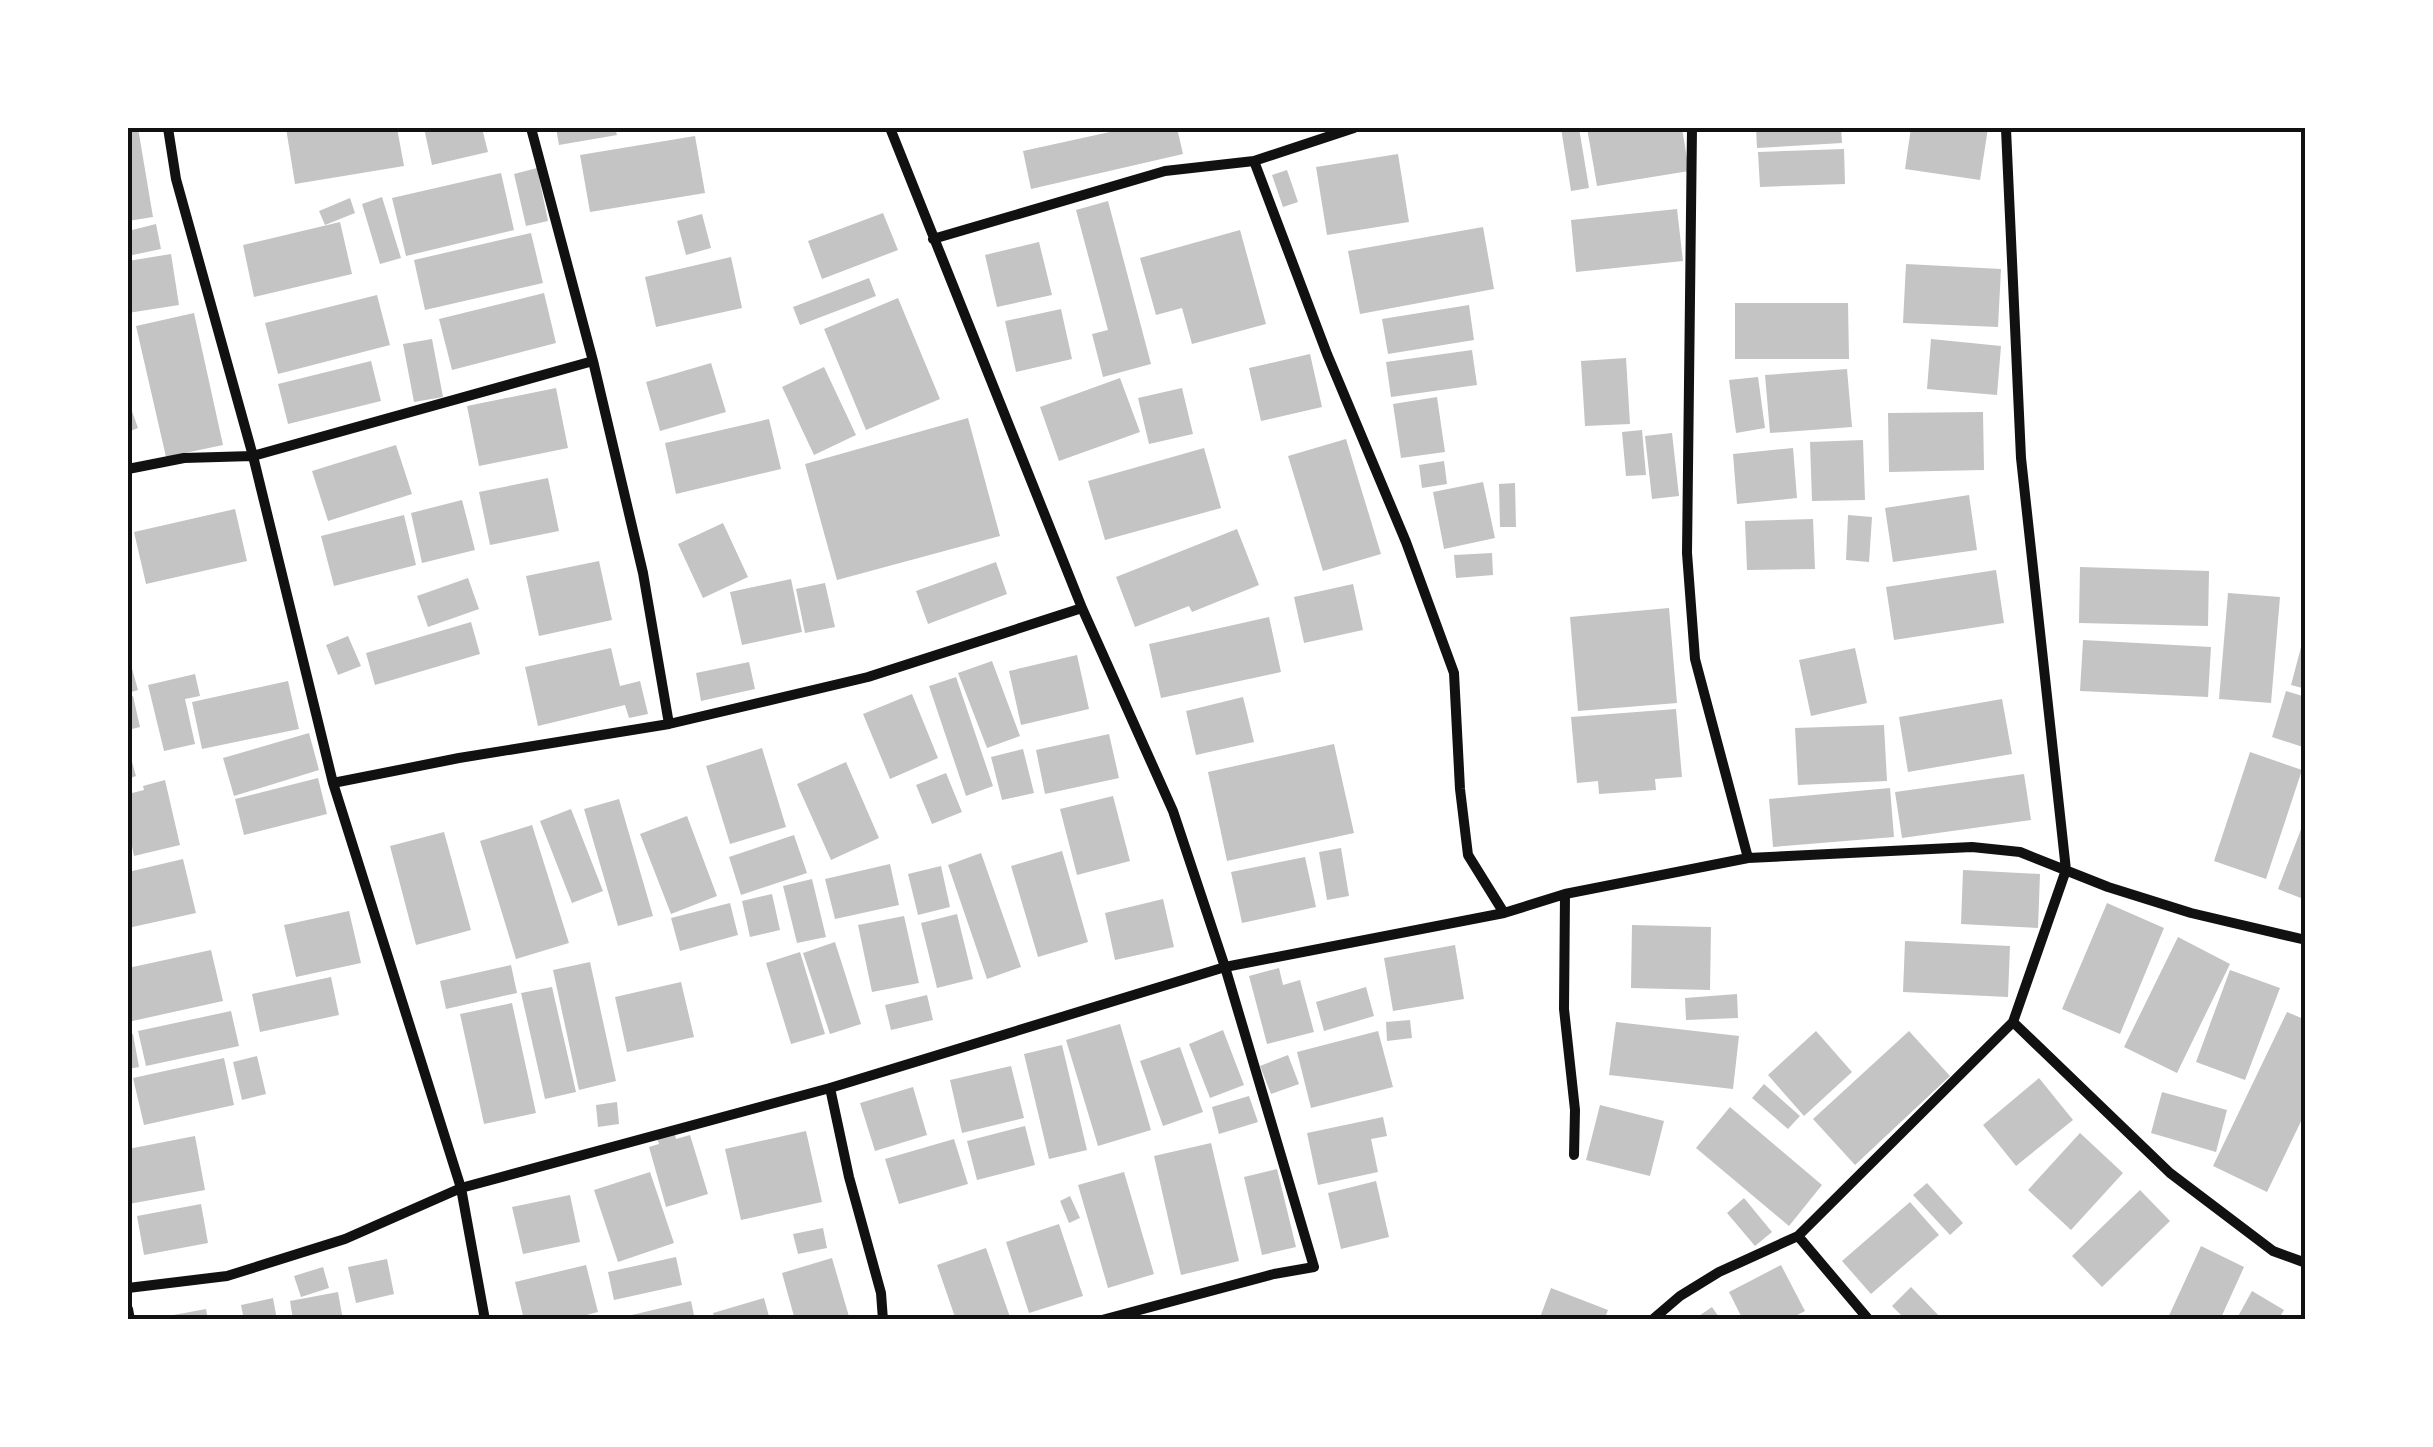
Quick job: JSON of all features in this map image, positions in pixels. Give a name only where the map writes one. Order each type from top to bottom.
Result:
[{"type":"street","points":[[168,128],[176,179],[252,456],[333,783],[460,1188],[485,1320]]},
{"type":"street","points":[[531,128],[594,361],[643,573],[669,724]]},
{"type":"street","points":[[890,128],[1082,608],[1173,811],[1225,966],[1314,1267],[1102,1320]]},
{"type":"street","points":[[932,239],[1165,171],[1254,161],[1354,128]]},
{"type":"street","points":[[1692,128],[1686,553],[1694,660],[1748,858]]},
{"type":"street","points":[[1652,1320],[1680,1296],[1719,1272],[1798,1236],[2014,1022],[2066,870],[2022,458],[2006,129]]},
{"type":"street","points":[[1254,161],[1454,673],[1468,856],[1504,913]]},
{"type":"street","points":[[128,469],[184,458],[252,456],[594,361]]},
{"type":"street","points":[[333,783],[669,724],[868,677],[1082,608]]},
{"type":"street","points":[[128,1288],[227,1276],[345,1239],[460,1188],[830,1088],[1225,966],[1504,913],[1565,894],[1748,858],[1972,847],[2020,852],[2191,914],[2306,940]]},
{"type":"street","points":[[1565,894],[1564,1009],[1575,1110],[1574,1156]]},
{"type":"street","points":[[2014,1022],[2170,1173],[2273,1251],[2306,1263]]},
{"type":"street","points":[[830,1088],[849,1178],[881,1293],[883,1320]]},
{"type":"street","points":[[1798,1236],[1869,1320]]},
{"type":"street","points":[[128,1309],[130,1320]]},
{"type":"building","points":[[128,128],[138,128],[153,217],[128,221]]},
{"type":"building","points":[[286,128],[397,128],[404,166],[295,184]]},
{"type":"building","points":[[424,128],[482,128],[488,152],[432,165]]},
{"type":"building","points":[[556,128],[615,128],[617,135],[559,145]]},
{"type":"building","points":[[1128,128],[1177,128],[1183,154],[1031,189],[1023,151]]},
{"type":"building","points":[[1561,128],[1579,128],[1589,188],[1571,191]]},
{"type":"building","points":[[1587,128],[1682,128],[1689,171],[1597,186]]},
{"type":"building","points":[[1756,128],[1841,128],[1842,143],[1757,148]]},
{"type":"building","points":[[1911,128],[1988,128],[1980,180],[1905,169]]},
{"type":"building","points":[[695,136],[705,193],[590,212],[580,155]]},
{"type":"building","points":[[1844,149],[1845,184],[1760,187],[1758,152]]},
{"type":"building","points":[[1398,154],[1409,222],[1327,235],[1316,167]]},
{"type":"building","points":[[537,168],[548,221],[526,226],[514,174]]},
{"type":"building","points":[[1287,170],[1298,202],[1283,207],[1272,175]]},
{"type":"building","points":[[501,173],[514,230],[406,256],[392,198]]},
{"type":"building","points":[[382,197],[401,258],[380,264],[362,204]]},
{"type":"building","points":[[350,198],[355,213],[325,225],[319,211]]},
{"type":"building","points":[[1108,201],[1151,364],[1103,377],[1092,334],[1108,330],[1076,210]]},
{"type":"building","points":[[1677,209],[1683,261],[1576,272],[1571,220]]},
{"type":"building","points":[[883,213],[898,250],[822,279],[808,241]]},
{"type":"building","points":[[702,214],[711,248],[686,255],[677,221]]},
{"type":"building","points":[[340,222],[352,274],[254,297],[243,245]]},
{"type":"building","points":[[156,224],[161,249],[128,256],[128,231]]},
{"type":"building","points":[[1483,227],[1494,289],[1360,314],[1348,251]]},
{"type":"building","points":[[1240,230],[1266,324],[1192,344],[1182,308],[1156,315],[1140,258]]},
{"type":"building","points":[[531,233],[543,283],[425,310],[414,260]]},
{"type":"building","points":[[1039,242],[1052,295],[997,307],[985,255]]},
{"type":"building","points":[[171,254],[179,305],[128,313],[128,261]]},
{"type":"building","points":[[731,257],[742,308],[656,327],[645,277]]},
{"type":"building","points":[[1906,264],[2001,269],[1998,327],[1903,323]]},
{"type":"building","points":[[869,278],[876,296],[800,325],[793,307]]},
{"type":"building","points":[[544,293],[556,343],[452,370],[439,319]]},
{"type":"building","points":[[377,295],[390,345],[278,374],[265,323]]},
{"type":"building","points":[[898,298],[940,399],[866,430],[824,329]]},
{"type":"building","points":[[1735,303],[1848,303],[1849,359],[1735,359]]},
{"type":"building","points":[[1469,305],[1474,340],[1388,354],[1382,319]]},
{"type":"building","points":[[1061,309],[1072,359],[1016,372],[1005,321]]},
{"type":"building","points":[[194,313],[223,445],[166,457],[136,326]]},
{"type":"building","points":[[432,339],[443,397],[414,402],[403,344]]},
{"type":"building","points":[[1931,339],[2001,346],[1997,395],[1927,389]]},
{"type":"building","points":[[1472,350],[1477,385],[1391,397],[1386,362]]},
{"type":"building","points":[[1310,354],[1322,407],[1261,421],[1249,368]]},
{"type":"building","points":[[1626,358],[1630,424],[1585,426],[1581,361]]},
{"type":"building","points":[[371,361],[381,401],[288,424],[278,384]]},
{"type":"building","points":[[711,363],[726,412],[660,431],[646,382]]},
{"type":"building","points":[[824,367],[856,435],[814,455],[782,387]]},
{"type":"building","points":[[1847,369],[1852,427],[1770,433],[1765,375]]},
{"type":"building","points":[[1758,377],[1765,428],[1736,433],[1729,380]]},
{"type":"building","points":[[1120,378],[1140,432],[1059,461],[1040,407]]},
{"type":"building","points":[[556,388],[568,448],[479,466],[467,406]]},
{"type":"building","points":[[1182,388],[1193,434],[1149,444],[1138,398]]},
{"type":"building","points":[[1437,397],[1445,452],[1401,458],[1393,404]]},
{"type":"building","points":[[128,400],[138,428],[128,432]]},
{"type":"building","points":[[1983,412],[1984,470],[1889,472],[1888,413]]},
{"type":"building","points":[[968,418],[1000,536],[837,580],[805,464]]},
{"type":"building","points":[[769,419],[781,469],[676,494],[665,443]]},
{"type":"building","points":[[1642,430],[1646,475],[1626,476],[1622,432]]},
{"type":"building","points":[[1672,433],[1679,496],[1652,499],[1645,436]]},
{"type":"building","points":[[1346,439],[1381,554],[1323,571],[1288,456]]},
{"type":"building","points":[[1863,440],[1865,500],[1812,501],[1810,442]]},
{"type":"building","points":[[396,445],[412,494],[328,521],[312,471]]},
{"type":"building","points":[[1204,448],[1221,508],[1105,540],[1088,481]]},
{"type":"building","points":[[1793,448],[1797,498],[1737,504],[1733,454]]},
{"type":"building","points":[[1444,461],[1447,484],[1422,488],[1419,465]]},
{"type":"building","points":[[548,478],[559,531],[490,545],[479,492]]},
{"type":"building","points":[[1483,482],[1495,538],[1444,549],[1433,492]]},
{"type":"building","points":[[1515,483],[1516,527],[1500,527],[1499,484]]},
{"type":"building","points":[[1969,495],[1977,550],[1893,562],[1885,508]]},
{"type":"building","points":[[462,500],[475,550],[422,563],[411,513]]},
{"type":"building","points":[[235,509],[247,561],[146,584],[134,532]]},
{"type":"building","points":[[404,515],[416,565],[334,586],[321,536]]},
{"type":"building","points":[[1848,515],[1872,517],[1869,562],[1846,560]]},
{"type":"building","points":[[1813,519],[1815,569],[1747,570],[1745,521]]},
{"type":"building","points":[[723,523],[748,577],[703,598],[678,544]]},
{"type":"building","points":[[1237,529],[1259,585],[1192,612],[1189,606],[1135,627],[1116,577]]},
{"type":"building","points":[[1492,553],[1493,575],[1456,578],[1454,555]]},
{"type":"building","points":[[599,561],[612,620],[539,636],[526,576]]},
{"type":"building","points":[[996,562],[1007,594],[928,624],[916,591]]},
{"type":"building","points":[[2080,567],[2209,571],[2208,626],[2079,623]]},
{"type":"building","points":[[1996,570],[2004,623],[1894,640],[1886,587]]},
{"type":"building","points":[[468,578],[479,609],[428,627],[417,596]]},
{"type":"building","points":[[791,579],[802,632],[742,645],[730,592]]},
{"type":"building","points":[[825,583],[835,627],[805,633],[796,589]]},
{"type":"building","points":[[1353,584],[1363,630],[1304,643],[1294,597]]},
{"type":"building","points":[[2228,593],[2280,597],[2271,703],[2219,699]]},
{"type":"building","points":[[1669,608],[1677,703],[1578,711],[1570,617]]},
{"type":"building","points":[[1269,617],[1281,672],[1161,698],[1149,644]]},
{"type":"building","points":[[471,622],[480,654],[375,685],[366,653]]},
{"type":"building","points":[[348,636],[361,666],[338,675],[326,645]]},
{"type":"building","points":[[2306,636],[2306,689],[2291,685]]},
{"type":"building","points":[[2083,640],[2211,647],[2208,697],[2080,691]]},
{"type":"building","points":[[611,648],[620,686],[640,681],[648,714],[629,718],[625,705],[538,726],[525,667]]},
{"type":"building","points":[[1855,648],[1867,703],[1811,716],[1799,660]]},
{"type":"building","points":[[128,654],[138,690],[128,693]]},
{"type":"building","points":[[1077,655],[1089,709],[1021,725],[1009,671]]},
{"type":"building","points":[[992,661],[1020,736],[987,748],[958,673]]},
{"type":"building","points":[[749,662],[755,689],[701,701],[696,673]]},
{"type":"building","points":[[195,674],[200,696],[185,699],[195,744],[164,751],[148,685]]},
{"type":"building","points":[[956,677],[993,786],[966,796],[929,686]]},
{"type":"building","points":[[288,681],[299,729],[202,749],[192,702]]},
{"type":"building","points":[[2286,691],[2306,697],[2306,748],[2272,737]]},
{"type":"building","points":[[912,694],[938,758],[890,779],[863,714]]},
{"type":"building","points":[[133,696],[140,727],[128,730],[128,697]]},
{"type":"building","points":[[1243,697],[1254,742],[1196,755],[1186,711]]},
{"type":"building","points":[[2002,699],[2012,754],[1908,772],[1899,717]]},
{"type":"building","points":[[1676,709],[1682,777],[1655,779],[1656,790],[1599,794],[1598,781],[1577,783],[1571,717]]},
{"type":"building","points":[[1884,725],[1887,781],[1798,785],[1795,728]]},
{"type":"building","points":[[309,733],[319,770],[234,796],[223,758]]},
{"type":"building","points":[[1109,734],[1119,778],[1045,794],[1036,750]]},
{"type":"building","points":[[1334,744],[1354,833],[1227,861],[1208,772]]},
{"type":"building","points":[[128,748],[136,776],[128,779]]},
{"type":"building","points":[[762,748],[786,827],[730,844],[706,766]]},
{"type":"building","points":[[1023,749],[1034,793],[1002,800],[991,757]]},
{"type":"building","points":[[2250,752],[2302,770],[2266,879],[2214,861]]},
{"type":"building","points":[[846,762],[879,838],[831,860],[797,784]]},
{"type":"building","points":[[946,773],[962,812],[932,824],[916,785]]},
{"type":"building","points":[[2024,774],[2031,820],[1902,838],[1895,792]]},
{"type":"building","points":[[318,778],[327,814],[244,835],[235,799]]},
{"type":"building","points":[[165,780],[180,845],[134,856],[128,827],[128,794]]},
{"type":"building","points":[[1890,788],[1894,837],[1773,847],[1769,799]]},
{"type":"building","points":[[1113,796],[1130,861],[1077,875],[1060,809]]},
{"type":"building","points":[[619,799],[653,916],[618,926],[584,809]]},
{"type":"building","points":[[571,809],[603,891],[572,903],[540,821]]},
{"type":"building","points":[[687,816],[717,896],[671,914],[640,834]]},
{"type":"building","points":[[2306,819],[2306,900],[2278,889]]},
{"type":"building","points":[[532,825],[569,943],[516,959],[480,841]]},
{"type":"building","points":[[444,832],[471,930],[416,945],[390,846]]},
{"type":"building","points":[[794,835],[807,873],[741,895],[729,857]]},
{"type":"building","points":[[1341,848],[1349,896],[1327,900],[1319,852]]},
{"type":"building","points":[[1062,851],[1088,942],[1038,957],[1011,866]]},
{"type":"building","points":[[981,853],[1021,967],[987,979],[948,865]]},
{"type":"building","points":[[1305,857],[1316,907],[1242,923],[1231,872]]},
{"type":"building","points":[[183,859],[196,913],[128,928],[128,872]]},
{"type":"building","points":[[890,864],[899,905],[835,919],[825,879]]},
{"type":"building","points":[[941,866],[950,907],[918,915],[908,874]]},
{"type":"building","points":[[1963,870],[2040,874],[2038,928],[1961,924]]},
{"type":"building","points":[[812,879],[826,937],[797,943],[783,886]]},
{"type":"building","points":[[772,894],[780,930],[750,937],[742,901]]},
{"type":"building","points":[[1163,899],[1174,947],[1115,960],[1105,913]]},
{"type":"building","points":[[730,903],[738,935],[680,951],[671,918]]},
{"type":"building","points":[[2107,903],[2164,928],[2120,1034],[2062,1009]]},
{"type":"building","points":[[349,911],[361,963],[296,977],[284,925]]},
{"type":"building","points":[[957,914],[973,979],[937,988],[921,923]]},
{"type":"building","points":[[904,916],[919,983],[872,992],[858,925]]},
{"type":"building","points":[[1632,925],[1711,927],[1710,990],[1631,988]]},
{"type":"building","points":[[2178,937],[2230,964],[2177,1073],[2124,1047]]},
{"type":"building","points":[[1905,941],[2010,946],[2008,997],[1903,992]]},
{"type":"building","points":[[835,942],[861,1024],[830,1034],[803,953]]},
{"type":"building","points":[[1455,945],[1464,999],[1393,1011],[1384,958]]},
{"type":"building","points":[[211,950],[223,1001],[128,1022],[128,968]]},
{"type":"building","points":[[800,952],[825,1034],[791,1044],[766,963]]},
{"type":"building","points":[[590,962],[616,1081],[579,1090],[553,970]]},
{"type":"building","points":[[511,965],[517,993],[446,1009],[440,981]]},
{"type":"building","points":[[1279,968],[1283,985],[1300,980],[1314,1032],[1267,1044],[1249,976]]},
{"type":"building","points":[[2230,970],[2280,988],[2245,1080],[2196,1062]]},
{"type":"building","points":[[331,977],[339,1015],[260,1032],[252,994]]},
{"type":"building","points":[[681,982],[694,1037],[627,1052],[615,997]]},
{"type":"building","points":[[552,987],[576,1092],[545,1099],[521,993]]},
{"type":"building","points":[[1366,987],[1374,1016],[1324,1031],[1316,1002]]},
{"type":"building","points":[[1737,994],[1738,1018],[1686,1020],[1685,998]]},
{"type":"building","points":[[927,995],[933,1020],[891,1030],[885,1005]]},
{"type":"building","points":[[512,1003],[536,1113],[484,1124],[460,1014]]},
{"type":"building","points":[[231,1011],[239,1046],[146,1066],[138,1031]]},
{"type":"building","points":[[2287,1012],[2306,1020],[2306,1111],[2267,1192],[2213,1166]]},
{"type":"building","points":[[1410,1020],[1412,1038],[1387,1041],[1386,1022]]},
{"type":"building","points":[[1616,1022],[1739,1036],[1733,1089],[1609,1075]]},
{"type":"building","points":[[1120,1024],[1151,1130],[1098,1146],[1066,1040]]},
{"type":"building","points":[[1223,1030],[1244,1085],[1210,1098],[1189,1044]]},
{"type":"building","points":[[1378,1031],[1393,1087],[1311,1108],[1297,1052]]},
{"type":"building","points":[[1816,1031],[1852,1072],[1804,1116],[1768,1075]]},
{"type":"building","points":[[1909,1031],[1950,1076],[1855,1165],[1813,1119]]},
{"type":"building","points":[[133,1034],[139,1067],[128,1069],[128,1035]]},
{"type":"building","points":[[1062,1045],[1087,1150],[1049,1159],[1024,1054]]},
{"type":"building","points":[[1180,1047],[1203,1112],[1163,1126],[1140,1061]]},
{"type":"building","points":[[1288,1055],[1299,1084],[1271,1094],[1260,1066]]},
{"type":"building","points":[[257,1056],[266,1094],[242,1100],[233,1062]]},
{"type":"building","points":[[224,1058],[234,1105],[144,1125],[133,1078]]},
{"type":"building","points":[[1011,1066],[1024,1118],[962,1133],[950,1080]]},
{"type":"building","points":[[2039,1078],[2073,1120],[2016,1166],[1983,1125]]},
{"type":"building","points":[[1764,1084],[1800,1116],[1788,1129],[1752,1098]]},
{"type":"building","points":[[913,1087],[927,1135],[875,1151],[860,1103]]},
{"type":"building","points":[[2162,1092],[2227,1110],[2216,1152],[2151,1133]]},
{"type":"building","points":[[1249,1096],[1258,1122],[1219,1134],[1212,1107]]},
{"type":"building","points":[[617,1102],[619,1124],[598,1127],[596,1105]]},
{"type":"building","points":[[1600,1105],[1664,1121],[1650,1176],[1586,1160]]},
{"type":"building","points":[[1730,1107],[1822,1185],[1789,1226],[1696,1148]]},
{"type":"building","points":[[1383,1117],[1387,1136],[1371,1139],[1378,1172],[1318,1185],[1307,1133]]},
{"type":"building","points":[[1025,1126],[1035,1165],[977,1180],[967,1141]]},
{"type":"building","points":[[674,1131],[676,1139],[690,1135],[708,1194],[666,1207],[649,1147],[659,1144],[656,1136]]},
{"type":"building","points":[[806,1131],[822,1202],[741,1220],[725,1149]]},
{"type":"building","points":[[2080,1133],[2123,1173],[2071,1230],[2028,1190]]},
{"type":"building","points":[[195,1136],[205,1190],[129,1204],[128,1149]]},
{"type":"building","points":[[954,1139],[968,1184],[899,1204],[885,1159]]},
{"type":"building","points":[[1211,1143],[1239,1261],[1181,1275],[1154,1156]]},
{"type":"building","points":[[1277,1169],[1296,1247],[1262,1255],[1244,1177]]},
{"type":"building","points":[[650,1172],[674,1243],[618,1262],[594,1190]]},
{"type":"building","points":[[1124,1172],[1154,1274],[1108,1288],[1078,1185]]},
{"type":"building","points":[[1376,1181],[1389,1237],[1341,1249],[1328,1193]]},
{"type":"building","points":[[1927,1183],[1963,1223],[1950,1235],[1913,1195]]},
{"type":"building","points":[[2140,1190],[2170,1221],[2102,1287],[2072,1256]]},
{"type":"building","points":[[570,1195],[580,1242],[523,1254],[512,1207]]},
{"type":"building","points":[[1070,1196],[1080,1218],[1069,1223],[1060,1201]]},
{"type":"building","points":[[1744,1198],[1772,1232],[1755,1246],[1727,1213]]},
{"type":"building","points":[[1910,1202],[1939,1235],[1871,1294],[1842,1261]]},
{"type":"building","points":[[201,1204],[208,1243],[144,1255],[137,1216]]},
{"type":"building","points":[[1059,1224],[1083,1296],[1029,1313],[1006,1242]]},
{"type":"building","points":[[823,1228],[827,1248],[798,1254],[793,1234]]},
{"type":"building","points":[[2201,1246],[2244,1267],[2220,1320],[2167,1320]]},
{"type":"building","points":[[986,1248],[1011,1320],[956,1320],[937,1265]]},
{"type":"building","points":[[676,1257],[682,1285],[614,1300],[608,1272]]},
{"type":"building","points":[[832,1258],[850,1320],[795,1320],[782,1273]]},
{"type":"building","points":[[387,1259],[394,1294],[356,1303],[348,1267]]},
{"type":"building","points":[[586,1265],[598,1312],[568,1320],[524,1320],[515,1282]]},
{"type":"building","points":[[1781,1265],[1805,1311],[1788,1320],[1743,1320],[1729,1292]]},
{"type":"building","points":[[323,1267],[329,1288],[301,1297],[294,1276]]},
{"type":"building","points":[[1911,1287],[1943,1320],[1906,1320],[1892,1306]]},
{"type":"building","points":[[1551,1288],[1608,1310],[1604,1320],[1539,1320]]},
{"type":"building","points":[[2252,1291],[2284,1310],[2278,1320],[2236,1320]]},
{"type":"building","points":[[338,1292],[343,1320],[293,1320],[290,1301]]},
{"type":"building","points":[[273,1298],[277,1320],[228,1320],[243,1315],[241,1305]]},
{"type":"building","points":[[764,1298],[770,1320],[715,1320],[713,1313]]},
{"type":"building","points":[[691,1301],[695,1320],[619,1320],[619,1318]]},
{"type":"building","points":[[1712,1307],[1721,1320],[1693,1320]]},
{"type":"building","points":[[206,1309],[208,1320],[157,1320],[157,1318]]}]
